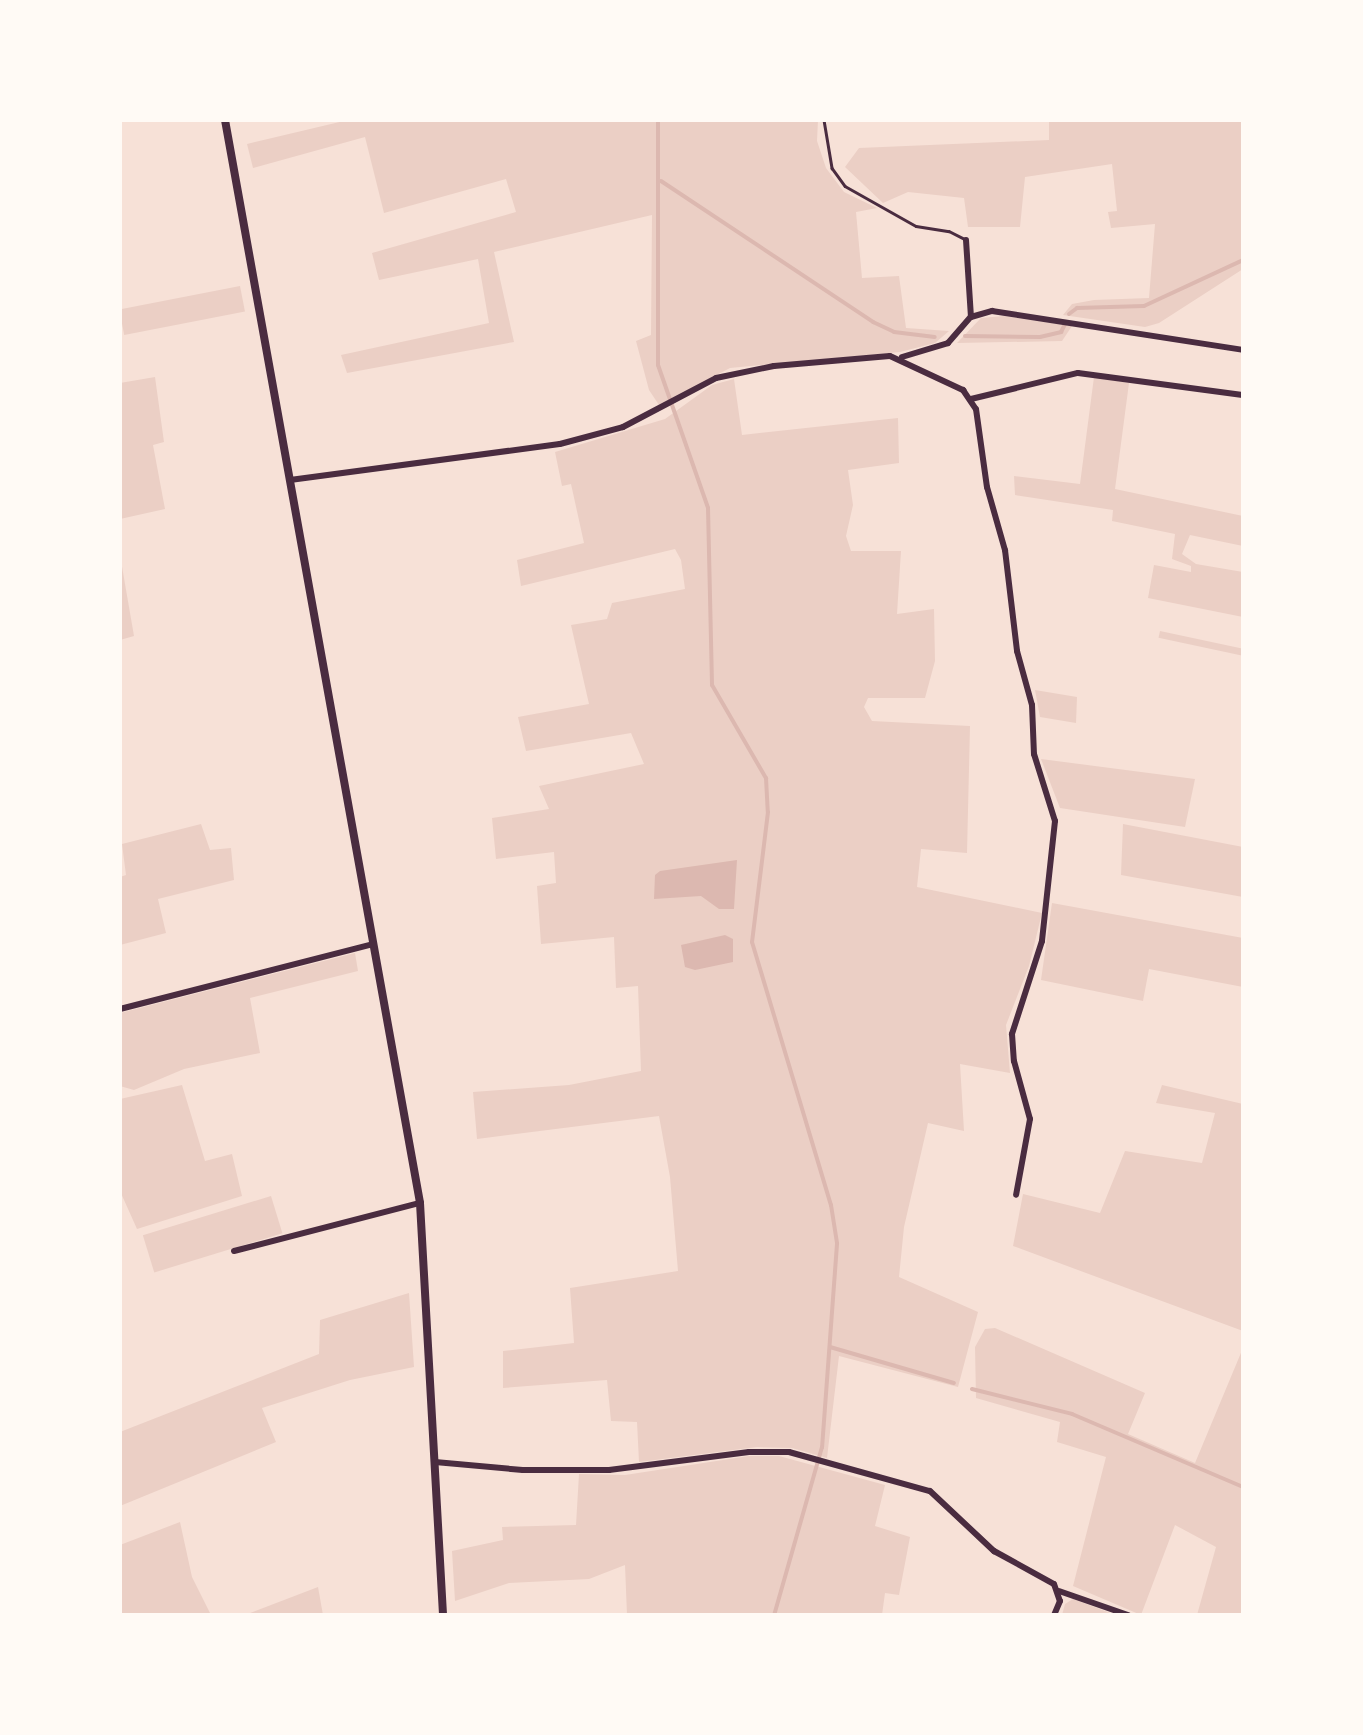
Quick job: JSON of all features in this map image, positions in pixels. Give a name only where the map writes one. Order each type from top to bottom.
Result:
[{"type":"street","points":[[225,120],[420,1203],[442,1615]]},
{"type":"street","points":[[966,240],[971,317]]},
{"type":"street","points":[[901,358],[948,342],[971,317],[992,311],[1243,350]]},
{"type":"street","points":[[290,480],[380,465],[530,450],[597,436],[734,372],[872,356],[901,358],[951,382],[972,400],[987,487],[1005,550],[1017,651],[1032,705],[1034,754],[1055,821],[1041,946],[1012,1034],[1014,1062],[1030,1118],[1016,1195]]},
{"type":"street","points":[[972,400],[1078,373],[1243,395]]},
{"type":"street","points":[[120,1009],[374,944]]},
{"type":"street","points":[[234,1251],[420,1203]]},
{"type":"street","points":[[436,1462],[567,1471],[636,1468],[761,1451],[810,1458],[930,1491],[994,1550],[1059,1591],[1128,1615]]},
{"type":"street","points":[[1054,1615],[1059,1591]]},
{"type":"lane","points":[[824,120],[832,168],[845,186],[916,226],[948,230],[966,240]]},
{"type":"shaded area","points":[[348,120],[818,120],[817,141],[826,168],[844,192],[877,208],[856,212],[862,278],[899,276],[906,328],[949,331],[935,343],[900,352],[730,368],[659,405],[649,390],[636,341],[651,335],[652,215],[494,252],[514,342],[347,373],[341,355],[489,323],[478,259],[379,280],[372,253],[516,212],[506,179],[384,213],[365,137],[253,168],[247,144]]},
{"type":"shaded area","points":[[1049,120],[1243,120],[1243,269],[1159,323],[1145,327],[1063,315],[1072,304],[1149,298],[1155,224],[1111,228],[1108,212],[1117,211],[1112,164],[1025,177],[1020,227],[968,227],[964,198],[908,192],[883,203],[845,167],[859,148],[1049,140]]},
{"type":"shaded area","points":[[240,286],[245,312],[124,335],[120,309]]},
{"type":"shaded area","points":[[1004,316],[1072,326],[1062,341],[957,343],[981,318]]},
{"type":"shaded area","points":[[155,377],[164,442],[153,445],[165,509],[120,519],[120,383]]},
{"type":"shaded area","points":[[1094,377],[1129,383],[1115,489],[1243,516],[1243,546],[1190,535],[1182,554],[1196,564],[1243,572],[1243,617],[1148,598],[1154,565],[1191,572],[1191,566],[1172,559],[1175,534],[1112,521],[1113,510],[1015,495],[1014,476],[1080,484]]},
{"type":"shaded area","points":[[734,379],[742,435],[898,418],[899,463],[848,470],[853,505],[846,536],[851,551],[901,551],[897,614],[934,609],[935,661],[925,698],[868,698],[864,707],[872,721],[970,726],[967,853],[921,849],[917,887],[1042,913],[1029,966],[1006,1025],[1010,1073],[960,1064],[964,1131],[928,1123],[904,1227],[899,1277],[978,1312],[958,1387],[839,1356],[827,1458],[792,1448],[757,1447],[639,1462],[637,1422],[611,1421],[607,1380],[503,1388],[503,1351],[574,1343],[570,1288],[678,1271],[670,1177],[659,1116],[477,1139],[473,1092],[569,1085],[641,1071],[638,986],[616,988],[614,937],[541,944],[537,886],[556,883],[554,852],[496,859],[492,818],[549,809],[539,786],[644,764],[631,733],[526,751],[518,717],[589,704],[571,625],[607,619],[612,603],[685,589],[681,560],[675,549],[521,586],[517,560],[584,543],[571,484],[562,486],[555,452],[665,419],[712,385]]},
{"type":"shaded area","points":[[120,555],[134,636],[120,640]]},
{"type":"shaded area","points":[[1160,631],[1243,649],[1242,656],[1159,638]]},
{"type":"shaded area","points":[[1035,690],[1077,697],[1076,723],[1040,717]]},
{"type":"shaded area","points":[[1041,759],[1195,779],[1185,827],[1060,808]]},
{"type":"shaded area","points":[[201,824],[210,850],[231,848],[234,880],[158,899],[166,933],[120,945],[120,877],[126,875],[122,844]]},
{"type":"shaded area","points":[[1123,824],[1243,847],[1243,897],[1121,875]]},
{"type":"shaded area","points":[[737,860],[734,909],[719,909],[701,896],[654,899],[655,875],[660,871]]},
{"type":"shaded area","points":[[1052,903],[1243,938],[1243,987],[1149,969],[1143,1001],[1041,980]]},
{"type":"shaded area","points":[[725,935],[733,939],[733,962],[695,970],[685,967],[681,945]]},
{"type":"shaded area","points":[[355,953],[358,971],[250,998],[260,1053],[184,1069],[134,1090],[120,1086],[120,1013]]},
{"type":"shaded area","points":[[182,1085],[205,1161],[232,1154],[242,1196],[137,1229],[120,1191],[120,1099]]},
{"type":"shaded area","points":[[1162,1085],[1243,1104],[1243,1331],[1013,1246],[1023,1194],[1100,1213],[1125,1151],[1202,1163],[1215,1113],[1156,1103]]},
{"type":"shaded area","points":[[271,1196],[282,1233],[154,1272],[143,1235]]},
{"type":"shaded area","points":[[409,1293],[414,1367],[350,1380],[262,1408],[276,1442],[120,1506],[120,1432],[319,1354],[320,1320]]},
{"type":"shaded area","points":[[995,1328],[1145,1393],[1128,1434],[1195,1463],[1243,1348],[1243,1615],[1197,1615],[1216,1547],[1175,1525],[1141,1615],[1073,1586],[1106,1457],[1057,1442],[1060,1422],[976,1398],[975,1347],[985,1329]]},
{"type":"shaded area","points":[[749,1456],[779,1456],[885,1485],[875,1526],[910,1537],[899,1595],[885,1593],[882,1615],[627,1615],[625,1565],[589,1579],[509,1583],[455,1601],[452,1551],[503,1540],[502,1527],[576,1525],[579,1474],[625,1475]]},
{"type":"shaded area","points":[[180,1522],[192,1577],[211,1615],[120,1615],[120,1545]]},
{"type":"shaded area","points":[[318,1587],[323,1615],[245,1615]]},
{"type":"shaded area","points":[[1073,1599],[1116,1615],[1062,1615],[1065,1604]]},
{"type":"waterway","points":[[658,120],[658,365],[708,508],[712,685],[766,778],[768,812],[752,942],[831,1205],[837,1244],[822,1447],[774,1615]]},
{"type":"waterway","points":[[661,181],[873,322],[894,332],[935,337]]},
{"type":"waterway","points":[[1069,314],[1077,308],[1144,306],[1243,260]]},
{"type":"waterway","points":[[965,336],[1040,337],[1061,332],[1065,324]]},
{"type":"waterway","points":[[830,1347],[954,1383]]},
{"type":"waterway","points":[[972,1389],[1072,1414],[1243,1487]]}]
